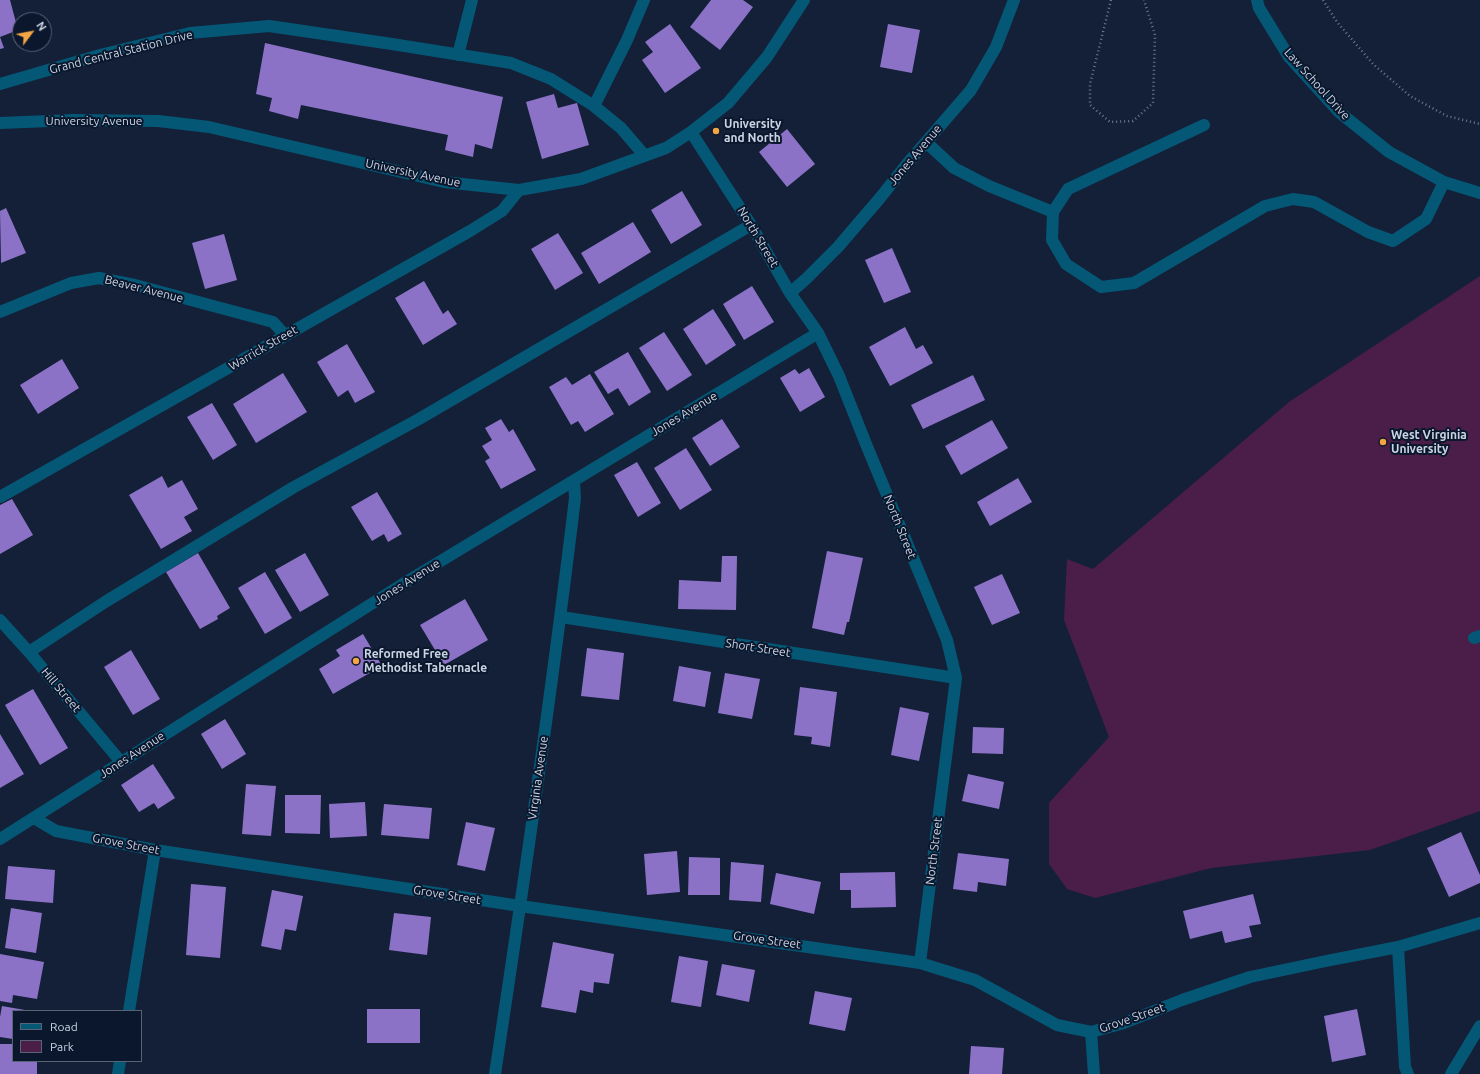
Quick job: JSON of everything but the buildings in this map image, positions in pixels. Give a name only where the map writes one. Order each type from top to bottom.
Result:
[{"type":"street","points":[[458,55],[472,0]]},
{"type":"street","points":[[594,106],[627,40],[644,0]]},
{"type":"street","name":"University Avenue","points":[[0,123],[74,120],[158,121],[209,127],[444,182],[519,190],[580,179],[666,148],[691,132],[728,103],[767,57],[804,0]]},
{"type":"street","name":"Jones Avenue","points":[[790,293],[838,247],[971,90],[996,47],[1014,0]]},
{"type":"street","name":"Law School Drive","points":[[1257,0],[1259,8],[1289,57],[1339,112],[1389,152],[1444,182],[1480,193]]},
{"type":"street","name":"Grand Central Station Drive","points":[[0,84],[100,55],[190,33],[269,26],[511,63],[551,79],[594,106],[621,128],[645,156]]},
{"type":"street","points":[[1204,125],[1068,188],[1053,212],[1052,240],[1066,264],[1102,287],[1134,283],[1265,206],[1293,199],[1314,202],[1368,232],[1393,241],[1426,220],[1444,182]]},
{"type":"street","name":"North Street","points":[[691,132],[751,225],[790,293],[818,333],[839,376],[946,640],[956,678],[920,963]]},
{"type":"street","points":[[926,142],[954,168],[989,186],[1053,212]]},
{"type":"street","name":"Warrick Street","points":[[0,497],[470,231],[502,211],[519,190]]},
{"type":"street","points":[[29,652],[105,602],[294,487],[419,419],[751,225]]},
{"type":"street","name":"Beaver Avenue","points":[[0,312],[71,283],[99,278],[134,285],[273,322],[286,335]]},
{"type":"street","name":"Jones Avenue","points":[[0,839],[406,582],[818,333]]},
{"type":"street","name":"Virginia Avenue","points":[[495,1074],[561,617],[575,498],[574,481]]},
{"type":"street","name":"Short Street","points":[[561,617],[956,678]]},
{"type":"street","name":"Hill Street","points":[[0,620],[29,652],[121,762]]},
{"type":"street","name":"Grove Street","points":[[34,818],[56,831],[156,850],[520,906],[920,963],[975,980],[1058,1025],[1091,1032],[1124,1023],[1182,1000],[1250,978],[1398,947],[1480,923]]},
{"type":"street","points":[[129,1010],[156,850]]},
{"type":"street","points":[[1398,947],[1405,1067],[1408,1074]]},
{"type":"street","points":[[1451,1074],[1480,1026]]},
{"type":"street","points":[[1091,1032],[1094,1074]]},
{"type":"street","points":[[118,1074],[120,1062]]},
{"type":"path","points":[[1111,0],[1090,84],[1090,105],[1110,122],[1133,121],[1153,103],[1155,36],[1144,0]]},
{"type":"path","points":[[1323,0],[1337,22],[1373,64],[1410,96],[1447,116],[1480,124]]},
{"type":"green space","name":"West Virginia University","points":[[1480,276],[1480,811],[1370,850],[1211,868],[1095,898],[1067,889],[1049,864],[1049,803],[1109,737],[1064,620],[1067,559],[1093,569],[1289,402]]},
{"type":"place","name":"University and North","points":[[716,131]]},
{"type":"place","name":"West Virginia University","points":[[1383,442]]},
{"type":"place","name":"Reformed Free Methodist Tabernacle","points":[[356,661]]}]
